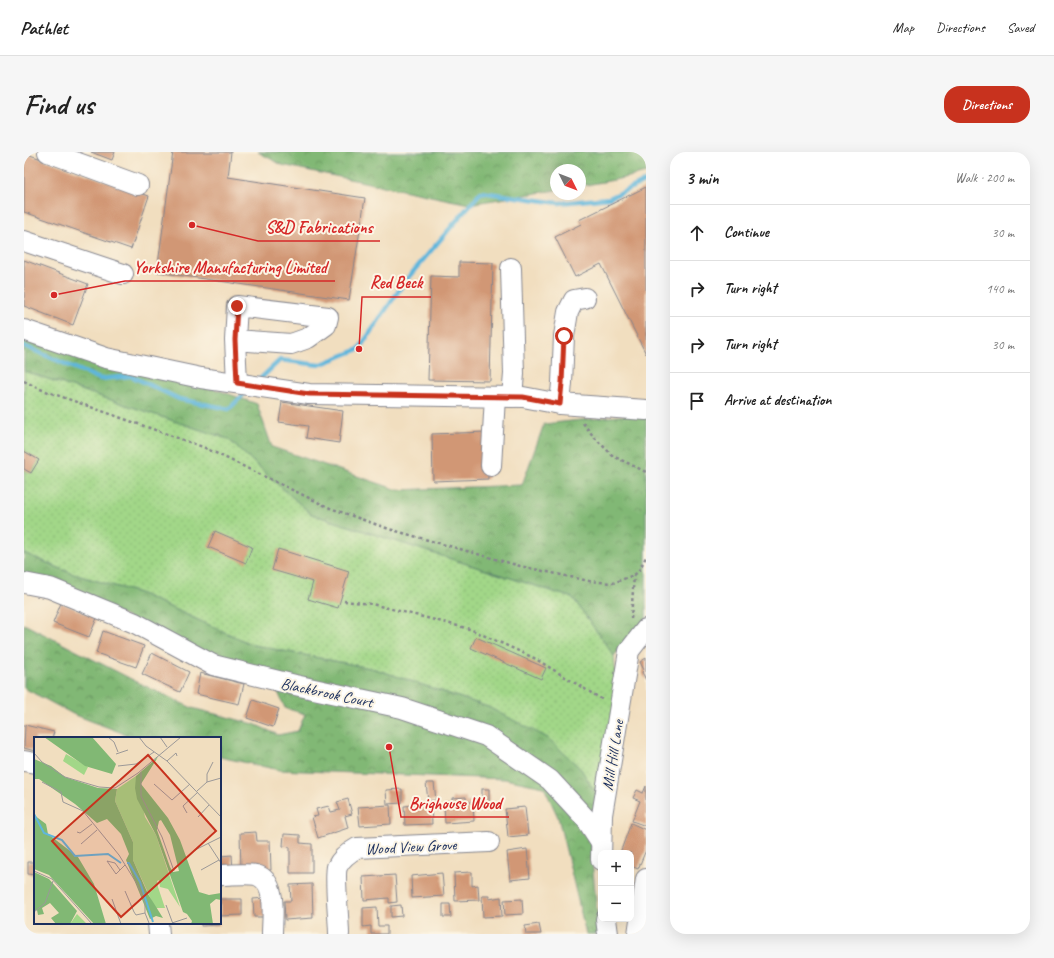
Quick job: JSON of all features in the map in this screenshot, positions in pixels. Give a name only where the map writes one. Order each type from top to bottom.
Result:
[{"type":"street","points":[[48,152],[138,185]]},
{"type":"street","points":[[24,241],[123,274]]},
{"type":"street","points":[[491,466],[503,397],[514,374],[511,268]]},
{"type":"street","points":[[560,404],[564,336],[568,312],[574,300],[585,298]]},
{"type":"street","points":[[24,330],[106,358],[201,378],[309,394],[523,397],[560,404],[646,410]]},
{"type":"street","points":[[235,340],[239,384]]},
{"type":"street","name":"Blackbrook Court","points":[[24,583],[50,588],[135,622],[212,665],[295,686],[402,708],[486,736],[550,780],[586,819],[601,850]]},
{"type":"street","name":"Mill Hill Lane","points":[[601,850],[602,815],[619,709],[629,651],[638,625]]},
{"type":"street","points":[[24,761],[34,763]]},
{"type":"street","name":"Wood View Grove","points":[[339,934],[336,869],[349,852],[357,848],[489,842]]},
{"type":"street","points":[[221,875],[254,875],[266,880],[270,887],[272,897],[272,934]]},
{"type":"street","points":[[638,934],[646,879]]},
{"type":"street","points":[[606,922],[608,934]]},
{"type":"street","points":[[158,924],[159,934]]},
{"type":"path","points":[[24,381],[40,389],[203,447],[330,508],[389,529],[520,566],[589,581],[613,583],[638,572],[646,556]]},
{"type":"path","points":[[581,419],[594,437],[613,456],[646,472]]},
{"type":"path","points":[[634,575],[638,625]]},
{"type":"path","points":[[344,601],[372,604],[470,629],[534,658],[619,709]]},
{"type":"green space","points":[[258,152],[646,152],[646,173],[586,185],[586,164],[550,164],[550,191],[469,204],[282,165]]},
{"type":"green space","points":[[24,321],[257,404],[272,447],[398,490],[522,485],[544,424],[646,413],[646,619],[614,656],[573,598],[311,514],[228,439],[24,371]]},
{"type":"green space","points":[[24,371],[228,439],[311,514],[573,598],[614,656],[617,694],[598,797],[488,707],[375,669],[253,645],[139,593],[73,574],[24,553],[24,469],[31,473],[39,460],[24,451]]},
{"type":"green space","points":[[24,553],[73,574],[139,593],[253,645],[375,669],[488,707],[548,738],[581,769],[598,797],[591,849],[599,934],[586,934],[558,817],[544,787],[505,779],[279,770],[221,757],[221,737],[130,736],[73,714],[24,688],[24,624],[141,684],[192,708],[254,724],[278,735],[298,731],[305,714],[285,708],[270,673],[214,658],[46,579],[24,573]]},
{"type":"building","points":[[91,152],[115,152],[112,160]]},
{"type":"building","points":[[173,152],[231,152],[228,177],[365,198],[349,300],[157,272]]},
{"type":"building","points":[[24,153],[149,196],[131,249],[24,212]]},
{"type":"building","points":[[646,187],[646,354],[601,264],[575,277],[555,237],[581,224],[579,220]]},
{"type":"building","points":[[24,260],[88,284],[73,325],[24,306]]},
{"type":"building","points":[[459,262],[493,263],[490,381],[428,380],[431,276],[459,277]]},
{"type":"building","points":[[282,402],[343,411],[339,443],[306,438],[308,426],[279,422]]},
{"type":"building","points":[[486,432],[488,479],[433,481],[432,434]]},
{"type":"building","points":[[24,451],[39,460],[31,473],[24,469]]},
{"type":"building","points":[[215,531],[252,547],[246,563],[208,547]]},
{"type":"building","points":[[278,549],[349,571],[338,608],[308,599],[313,582],[272,570]]},
{"type":"building","points":[[61,603],[97,618],[89,637],[53,623]]},
{"type":"building","points":[[103,631],[144,646],[136,667],[96,653]]},
{"type":"building","points":[[476,637],[546,668],[541,679],[471,648]]},
{"type":"building","points":[[152,653],[189,672],[180,692],[142,674]]},
{"type":"building","points":[[646,658],[646,680],[642,672],[644,670],[640,662]]},
{"type":"building","points":[[200,673],[244,684],[239,704],[196,694]]},
{"type":"building","points":[[253,700],[279,709],[273,727],[247,718]]},
{"type":"building","points":[[25,725],[54,732],[52,737],[34,737],[34,751],[24,748]]},
{"type":"building","points":[[426,783],[434,783],[436,800],[428,801]]},
{"type":"building","points":[[646,786],[646,826],[632,821],[640,801],[633,798],[637,790],[643,793]]},
{"type":"building","points":[[402,789],[402,803],[387,804],[386,790]]},
{"type":"building","points":[[482,789],[489,789],[489,802],[482,802]]},
{"type":"building","points":[[466,797],[466,802],[473,802],[474,821],[445,823],[444,805],[452,805],[452,798]]},
{"type":"building","points":[[348,799],[352,814],[345,816],[348,828],[318,838],[312,817],[318,816],[316,809],[329,806],[331,812],[340,810],[337,802]]},
{"type":"building","points":[[431,804],[432,824],[405,825],[404,806]]},
{"type":"building","points":[[390,805],[391,824],[360,826],[358,807]]},
{"type":"building","points":[[525,807],[528,835],[508,837],[505,809]]},
{"type":"building","points":[[631,823],[646,830],[646,850],[638,869],[634,867],[634,850],[621,850]]},
{"type":"building","points":[[256,832],[257,841],[270,841],[271,870],[241,871],[240,833]]},
{"type":"building","points":[[284,834],[300,835],[300,843],[312,844],[312,873],[290,873],[290,847],[283,846]]},
{"type":"building","points":[[527,849],[530,878],[510,880],[507,852]]},
{"type":"building","points":[[232,855],[233,871],[221,872],[221,856]]},
{"type":"building","points":[[28,862],[34,862],[34,875],[28,874]]},
{"type":"building","points":[[472,872],[472,886],[478,885],[479,900],[455,901],[454,873]]},
{"type":"building","points":[[442,873],[444,896],[412,898],[411,876]]},
{"type":"building","points":[[395,875],[397,902],[389,903],[389,898],[364,900],[363,877]]},
{"type":"building","points":[[312,884],[313,918],[285,920],[284,901],[291,901],[290,885]]},
{"type":"building","points":[[482,896],[489,896],[489,899],[501,897],[502,916],[483,917]]},
{"type":"building","points":[[265,898],[266,917],[254,917],[253,899]]},
{"type":"building","points":[[221,899],[242,899],[242,915],[221,916]]},
{"type":"building","points":[[522,899],[523,914],[505,915],[504,900]]},
{"type":"building","points":[[443,904],[450,904],[451,917],[443,917]]},
{"type":"building","points":[[401,905],[402,916],[391,917],[391,906]]},
{"type":"building","points":[[377,907],[378,926],[387,926],[387,934],[371,934],[371,926],[363,927],[363,908]]},
{"type":"building","points":[[201,924],[220,925],[201,926]]},
{"type":"building","points":[[539,924],[541,934],[526,934],[525,926]]},
{"type":"waterway","points":[[258,381],[280,360],[319,365],[359,349],[406,280],[481,192],[559,203],[609,198],[646,181]]},
{"type":"waterway","points":[[24,346],[100,379],[131,376],[179,399],[229,409],[248,390]]},
{"type":"place","name":"S&D Fabrications","points":[[192,225]]},
{"type":"place","name":"Yorkshire Manufacturing Limited","points":[[54,295]]},
{"type":"place","name":"Red Beck","points":[[359,349]]},
{"type":"place","name":"Brighouse Wood","points":[[389,747]]},
{"type":"route","points":[[237,306],[235,340],[237,383],[309,394],[523,397],[560,404],[564,336]]}]
